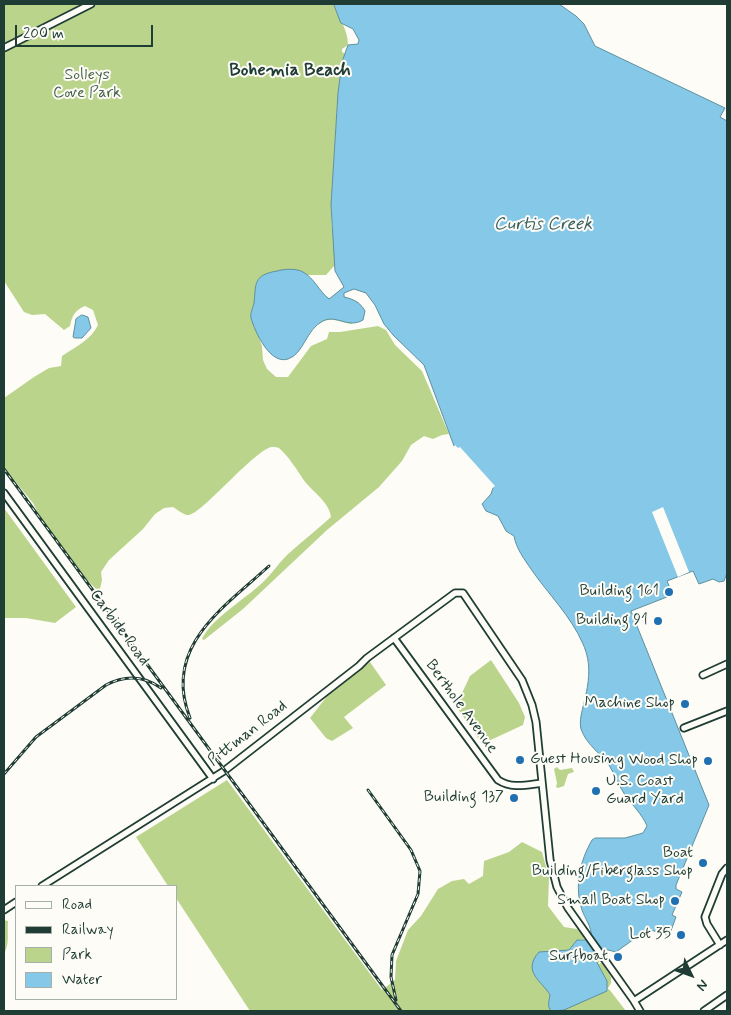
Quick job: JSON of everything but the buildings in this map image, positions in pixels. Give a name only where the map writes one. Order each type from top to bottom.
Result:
[{"type":"street","points":[[4,48],[91,4]]},
{"type":"street","name":"Carbide Road","points":[[4,493],[212,779]]},
{"type":"street","name":"Pittman Road","points":[[44,885],[212,779],[246,755],[394,638],[455,593],[463,593],[513,665],[527,692],[536,722],[542,783]]},
{"type":"street","name":"Berthole Avenue","points":[[394,638],[494,776],[508,785],[542,783]]},
{"type":"street","points":[[702,675],[727,664]]},
{"type":"street","points":[[684,728],[727,711]]},
{"type":"street","points":[[542,783],[553,874],[565,903],[640,1011]]},
{"type":"street","points":[[720,944],[706,924],[705,917],[722,874],[727,868]]},
{"type":"street","points":[[4,910],[15,903]]},
{"type":"street","points":[[634,1001],[727,940]]},
{"type":"street","points":[[704,1011],[727,995]]},
{"type":"green space","name":"Solleys Cove Park","points":[[4,4],[334,4],[347,34],[348,45],[342,49],[342,52],[346,54],[342,62],[338,93],[331,205],[332,231],[375,305],[366,293],[354,289],[344,293],[343,296],[358,302],[365,311],[351,324],[326,320],[317,324],[321,293],[330,299],[344,287],[334,266],[326,275],[307,275],[301,271],[254,304],[251,315],[262,346],[263,360],[267,369],[276,377],[288,377],[311,346],[327,339],[329,332],[378,326],[386,330],[395,345],[422,371],[449,434],[433,439],[424,436],[411,445],[402,461],[379,487],[327,530],[243,609],[204,640],[202,639],[213,624],[261,584],[287,555],[331,517],[330,511],[306,483],[286,455],[279,448],[271,447],[251,461],[193,513],[187,515],[173,507],[164,508],[155,514],[143,529],[109,560],[101,572],[102,580],[98,591],[81,574],[33,503],[4,468],[4,398],[49,368],[61,366],[62,356],[87,339],[98,325],[93,310],[85,306],[76,311],[70,326],[64,330],[45,314],[32,315],[24,312],[4,281]]},
{"type":"green space","points":[[4,508],[76,607],[55,623],[26,618],[4,618]]},
{"type":"green space","points":[[491,660],[519,703],[525,717],[523,725],[482,744],[456,706],[470,676]]},
{"type":"green space","points":[[370,662],[386,685],[344,717],[353,728],[332,741],[326,738],[310,718],[328,695]]},
{"type":"green space","points":[[557,767],[560,770],[572,768],[574,772],[568,774],[564,786],[558,788],[556,787],[554,769]]},
{"type":"green space","points":[[227,780],[382,990],[395,980],[396,961],[408,930],[421,916],[438,889],[452,881],[464,879],[469,884],[483,876],[484,861],[509,852],[522,842],[542,852],[549,878],[548,906],[564,927],[577,929],[587,939],[577,940],[569,950],[543,951],[594,957],[593,953],[597,953],[597,957],[600,960],[598,964],[602,963],[611,977],[611,983],[607,990],[609,989],[626,1011],[250,1011],[178,901],[178,885],[167,885],[136,837]]},
{"type":"green space","points":[[4,920],[8,921],[8,942],[4,954]]},
{"type":"water","name":"Curtis Creek","points":[[334,4],[559,4],[584,24],[595,46],[725,108],[720,117],[727,121],[727,573],[724,581],[719,582],[713,579],[699,584],[693,571],[667,581],[670,588],[665,590],[667,597],[631,611],[709,805],[676,885],[676,889],[682,892],[672,915],[676,917],[669,936],[648,929],[616,952],[600,948],[593,953],[607,981],[607,991],[564,1010],[551,1011],[550,995],[533,971],[534,959],[539,952],[569,950],[577,940],[585,940],[591,936],[582,910],[578,883],[581,865],[592,840],[595,838],[625,838],[643,833],[647,826],[623,792],[609,765],[590,744],[581,729],[581,716],[589,673],[588,659],[583,644],[566,615],[523,557],[514,536],[506,531],[498,516],[486,511],[482,504],[491,494],[493,488],[454,446],[424,365],[384,324],[375,305],[366,293],[354,289],[344,293],[344,297],[361,305],[365,311],[363,320],[352,323],[333,319],[323,321],[317,325],[298,352],[288,359],[281,360],[269,352],[260,339],[251,318],[257,281],[269,273],[286,269],[300,271],[307,275],[329,299],[344,287],[335,271],[331,205],[338,93],[342,62],[348,45],[358,44],[359,40],[353,29],[341,23]]},
{"type":"water","points":[[82,315],[88,317],[91,328],[82,338],[75,338],[73,337],[76,319]]},
{"type":"pier","points":[[455,445],[458,448],[460,447],[495,486],[490,490],[453,448]]},
{"type":"pier","points":[[663,507],[689,572],[678,577],[652,512]]},
{"type":"railway","points":[[4,469],[401,1011]]},
{"type":"railway","points":[[190,718],[183,693],[184,670],[191,650],[202,631],[216,614],[269,566]]},
{"type":"railway","points":[[4,774],[36,737],[106,685],[127,678],[134,678],[148,681],[161,688]]},
{"type":"railway","points":[[368,790],[411,850],[420,871],[418,894],[392,955],[391,977],[396,1000]]},
{"type":"place","name":"Building 161","points":[[669,592]]},
{"type":"place","name":"Building 91","points":[[658,621]]},
{"type":"place","name":"Machine Shop","points":[[685,704]]},
{"type":"place","name":"Guest Housing","points":[[520,760]]},
{"type":"place","name":"Wood Shop","points":[[708,761]]},
{"type":"place","name":"U.S. Coast Guard Yard","points":[[596,791]]},
{"type":"place","name":"Building 137","points":[[514,798]]},
{"type":"place","name":"Boat Building/Fiberglass Shop","points":[[703,863]]},
{"type":"place","name":"Small Boat Shop","points":[[675,901]]},
{"type":"place","name":"Lot 35","points":[[681,935]]},
{"type":"place","name":"Surfboat","points":[[618,957]]},
{"type":"district","name":"Bohemia Beach","points":[[290,71]]}]
